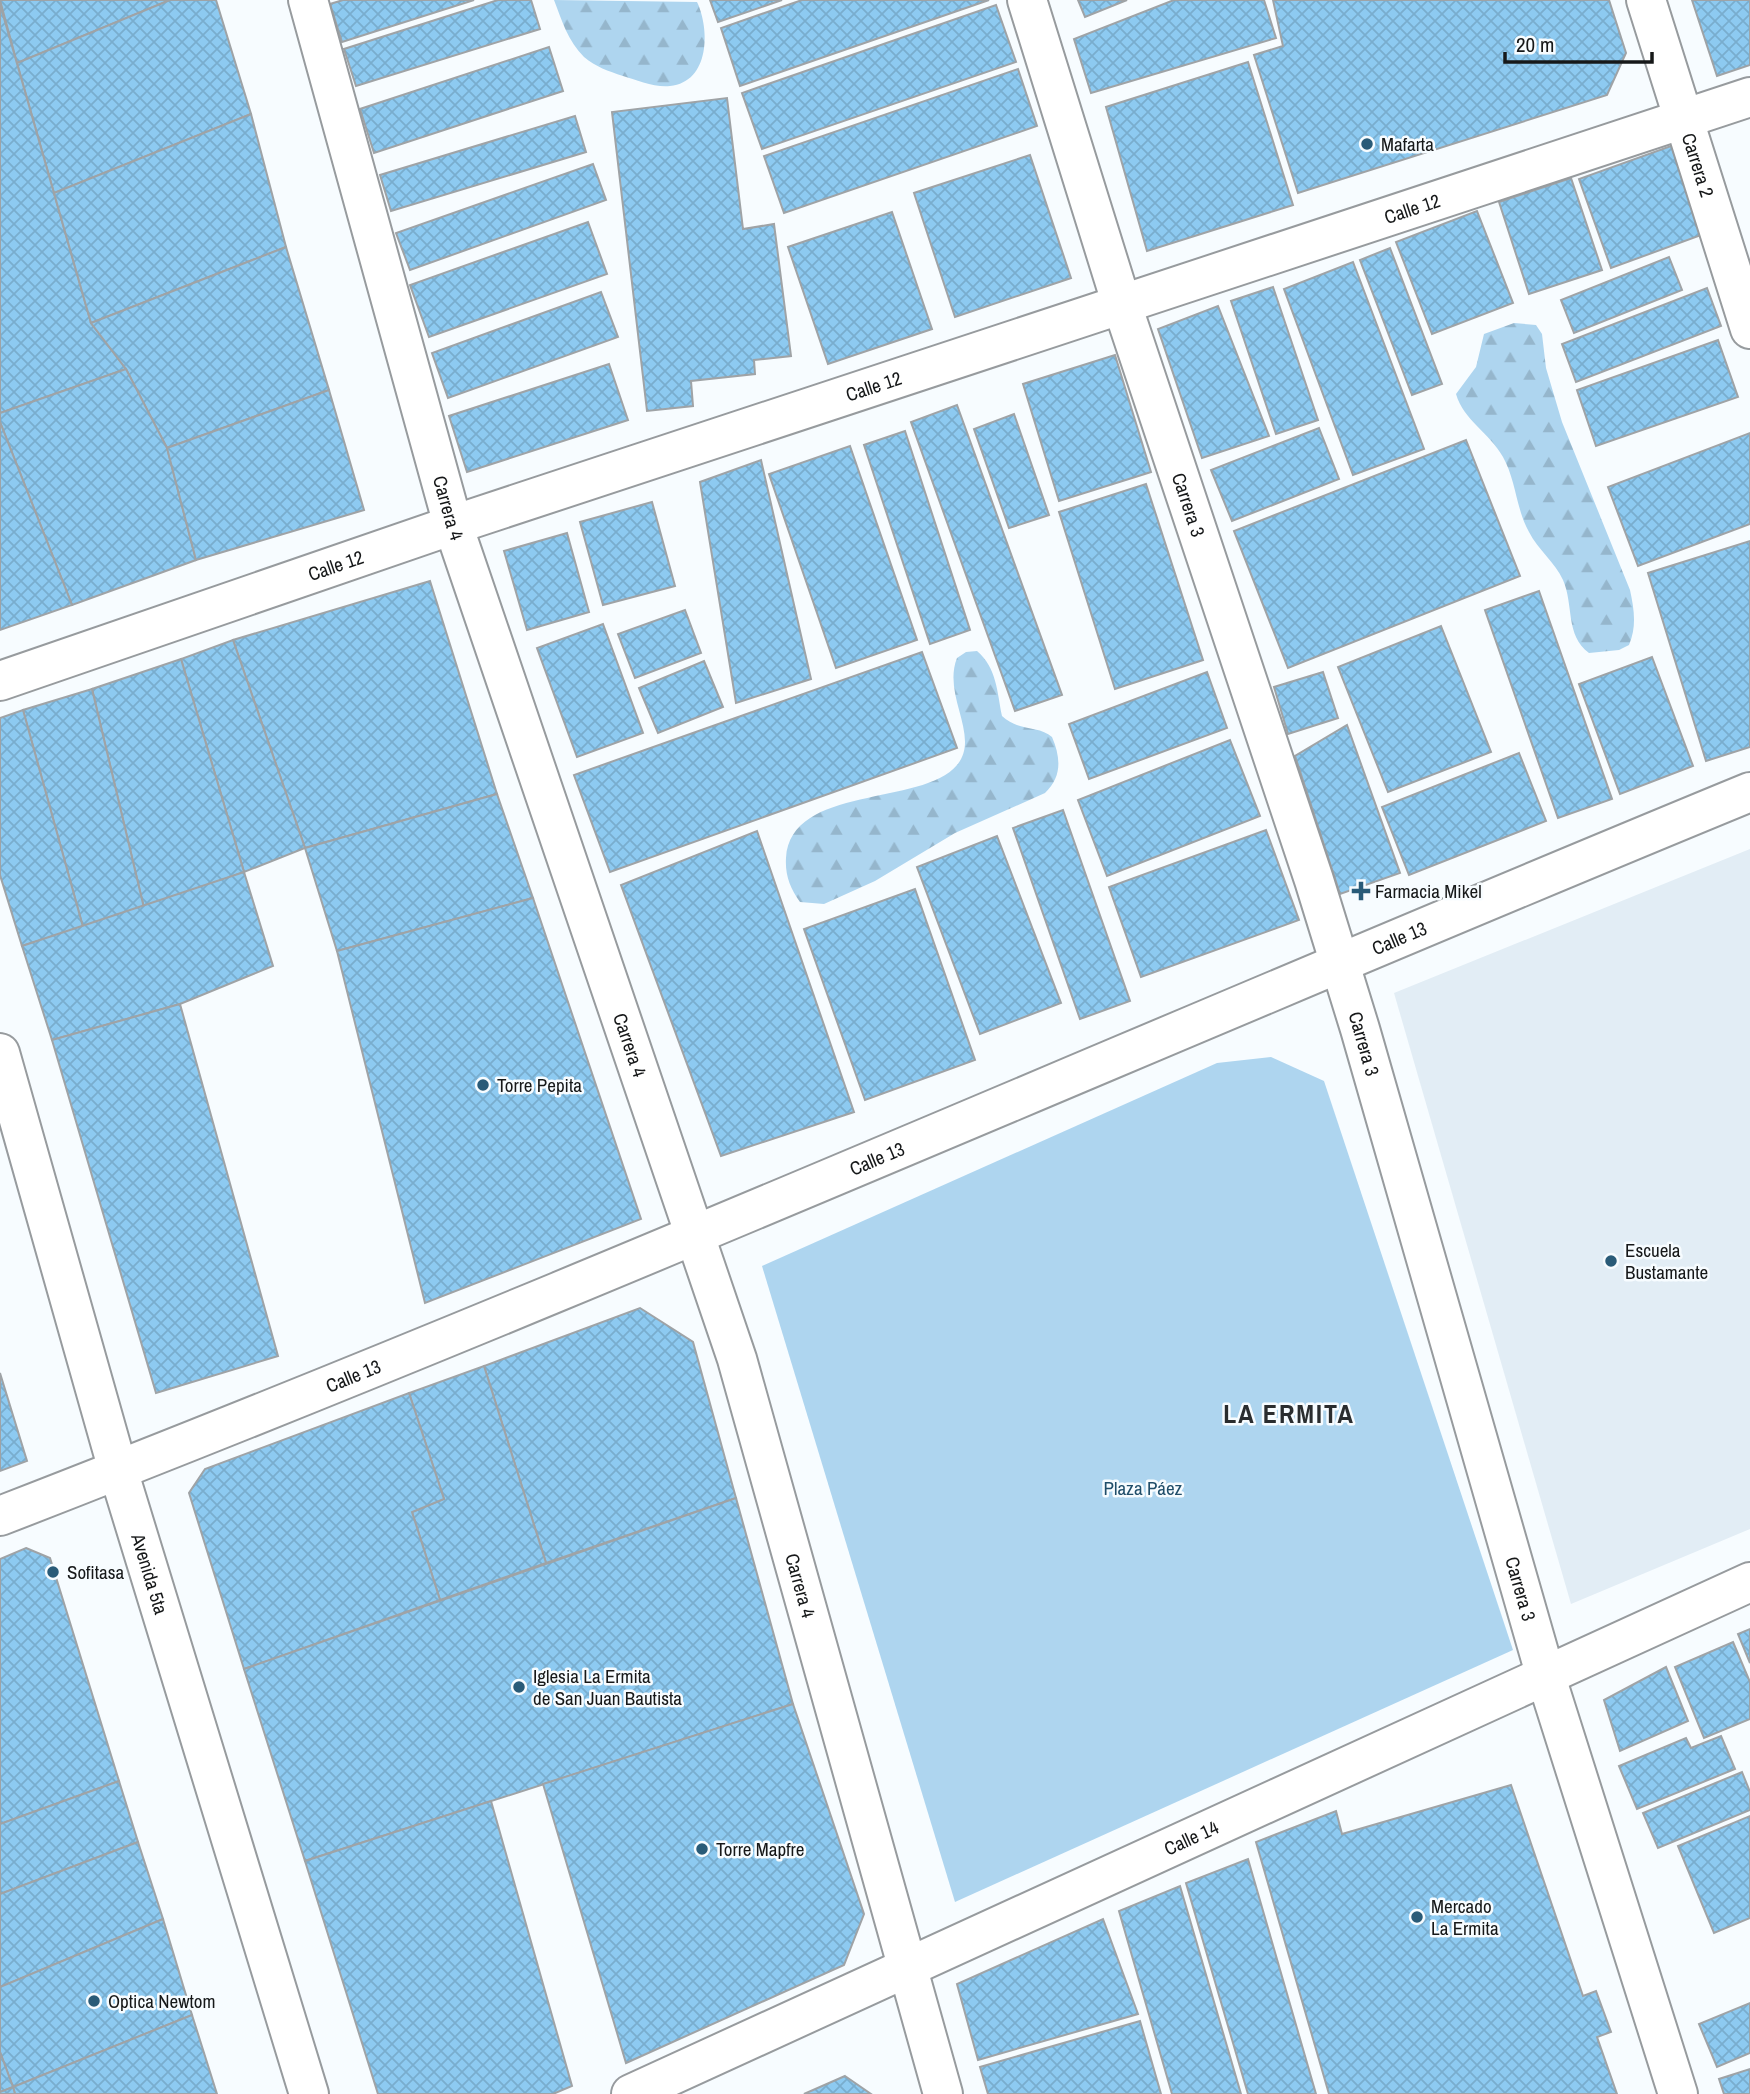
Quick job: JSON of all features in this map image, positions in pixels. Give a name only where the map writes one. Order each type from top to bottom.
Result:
[{"type":"street","name":"Carrera 4","points":[[308,0],[453,525],[737,1359],[943,2094]]},
{"type":"street","name":"Carrera 3","points":[[1027,0],[1121,302],[1314,880],[1546,1677],[1678,2094]]},
{"type":"street","name":"Carrera 2","points":[[1646,0],[1750,329]]},
{"type":"street","name":"Calle 12","points":[[0,681],[453,525],[1121,302],[1750,97]]},
{"type":"street","name":"Calle 13","points":[[0,1516],[697,1236],[1338,961],[1750,792]]},
{"type":"street","name":"Avenida 5ta","points":[[0,1053],[118,1470],[310,2094]]},
{"type":"street","name":"Calle 14","points":[[631,2094],[1750,1582]]},
{"type":"shaded area","name":"Escuela Bustamante","points":[[1750,849],[1750,1529],[1571,1604],[1394,993]]},
{"type":"green space","points":[[554,0],[697,2],[705,39],[700,65],[693,75],[683,82],[670,86],[646,83],[602,68],[584,57],[574,44]]},
{"type":"green space","points":[[1514,323],[1536,325],[1542,334],[1546,368],[1562,422],[1630,590],[1634,611],[1633,631],[1629,645],[1619,650],[1589,653],[1581,646],[1573,629],[1563,580],[1529,532],[1503,457],[1465,412],[1456,394],[1476,367],[1484,334]]},
{"type":"green space","points":[[977,651],[989,665],[1002,716],[1015,724],[1047,733],[1052,737],[1058,767],[1051,787],[1045,793],[955,833],[875,881],[824,904],[800,902],[789,881],[786,858],[793,834],[810,818],[833,807],[916,787],[940,778],[957,765],[963,754],[965,741],[954,687],[954,672],[957,658],[966,652]]},
{"type":"green space","name":"Plaza Páez","points":[[1271,1057],[1324,1081],[1513,1650],[955,1902],[762,1266],[1217,1063]]},
{"type":"building","points":[[0,0],[170,0],[17,63]]},
{"type":"building","points":[[170,0],[216,0],[251,114],[54,193],[17,63]]},
{"type":"building","points":[[343,0],[474,0],[342,42],[330,4]]},
{"type":"building","points":[[498,0],[531,0],[540,29],[356,86],[344,49]]},
{"type":"building","points":[[710,0],[782,0],[718,22]]},
{"type":"building","points":[[802,0],[989,0],[740,86],[721,28]]},
{"type":"building","points":[[1078,0],[1127,0],[1085,17]]},
{"type":"building","points":[[1174,0],[1264,0],[1276,38],[1091,93],[1074,39]]},
{"type":"building","name":"Mafarta","points":[[1273,0],[1609,0],[1626,53],[1607,95],[1298,193],[1254,55],[1283,46]]},
{"type":"building","points":[[1692,0],[1750,0],[1750,65],[1717,76]]},
{"type":"building","points":[[0,4],[91,323],[126,369],[0,413]]},
{"type":"building","points":[[996,5],[1016,62],[762,149],[742,93]]},
{"type":"building","points":[[549,47],[563,91],[374,153],[360,109]]},
{"type":"building","points":[[1248,62],[1293,205],[1147,251],[1106,107]]},
{"type":"building","points":[[1018,69],[1037,126],[784,213],[764,156]]},
{"type":"building","points":[[727,98],[743,229],[774,224],[791,356],[754,360],[755,374],[691,381],[693,406],[647,411],[612,112]]},
{"type":"building","points":[[251,114],[286,247],[91,323],[54,193]]},
{"type":"building","points":[[575,116],[586,152],[391,211],[380,175]]},
{"type":"building","points":[[1671,146],[1704,234],[1611,268],[1579,179]]},
{"type":"building","points":[[1030,155],[1071,278],[955,317],[914,193]]},
{"type":"building","points":[[593,164],[606,200],[410,270],[396,233]]},
{"type":"building","points":[[1571,178],[1602,270],[1529,294],[1499,202]]},
{"type":"building","points":[[1477,211],[1513,303],[1432,334],[1396,242]]},
{"type":"building","points":[[892,212],[932,329],[828,364],[788,247]]},
{"type":"building","points":[[588,222],[607,274],[429,337],[410,285]]},
{"type":"building","points":[[286,247],[329,390],[167,448],[126,369],[91,323]]},
{"type":"building","points":[[1390,248],[1442,384],[1412,395],[1360,260]]},
{"type":"building","points":[[1669,257],[1682,290],[1574,333],[1561,300]]},
{"type":"building","points":[[1353,262],[1424,449],[1353,475],[1284,289]]},
{"type":"building","points":[[1273,287],[1318,420],[1276,434],[1231,301]]},
{"type":"building","points":[[1707,288],[1721,326],[1576,382],[1562,344]]},
{"type":"building","points":[[601,292],[618,337],[448,398],[432,353]]},
{"type":"building","points":[[1218,306],[1269,436],[1202,458],[1158,329]]},
{"type":"building","points":[[1718,340],[1738,397],[1596,446],[1577,390]]},
{"type":"building","points":[[1115,355],[1151,472],[1059,501],[1023,384]]},
{"type":"building","points":[[609,364],[628,420],[467,472],[449,416]]},
{"type":"building","points":[[126,369],[167,448],[196,560],[72,605],[0,422],[0,413]]},
{"type":"building","points":[[329,390],[364,510],[196,560],[167,448]]},
{"type":"building","points":[[957,405],[1062,695],[1015,711],[911,422]]},
{"type":"building","points":[[1014,414],[1049,515],[1009,528],[974,429]]},
{"type":"building","points":[[0,422],[72,605],[0,630]]},
{"type":"building","points":[[1319,428],[1339,479],[1232,521],[1211,470]]},
{"type":"building","points":[[905,431],[970,630],[930,644],[864,445]]},
{"type":"building","points":[[1750,433],[1750,524],[1638,566],[1608,487]]},
{"type":"building","points":[[1466,440],[1520,576],[1288,668],[1234,531]]},
{"type":"building","points":[[850,446],[917,640],[836,668],[769,474]]},
{"type":"building","points":[[761,460],[811,679],[736,703],[700,482]]},
{"type":"building","points":[[1146,484],[1203,660],[1115,689],[1059,512]]},
{"type":"building","points":[[652,502],[675,586],[603,605],[580,522]]},
{"type":"building","points":[[567,533],[589,612],[527,630],[504,551]]},
{"type":"building","points":[[1750,541],[1750,747],[1706,761],[1648,573]]},
{"type":"building","points":[[430,581],[497,794],[305,848],[233,640]]},
{"type":"building","points":[[1539,591],[1612,799],[1558,818],[1485,610]]},
{"type":"building","points":[[685,610],[701,653],[635,678],[618,634]]},
{"type":"building","points":[[603,624],[643,733],[577,757],[537,648]]},
{"type":"building","points":[[1441,626],[1491,752],[1388,792],[1338,667]]},
{"type":"building","points":[[233,640],[305,848],[244,872],[181,659]]},
{"type":"building","points":[[922,652],[957,748],[610,872],[574,775]]},
{"type":"building","points":[[1652,657],[1693,766],[1620,794],[1579,684]]},
{"type":"building","points":[[181,659],[244,872],[144,908],[92,689]]},
{"type":"building","points":[[704,661],[723,707],[658,733],[639,688]]},
{"type":"building","points":[[1207,672],[1227,728],[1089,779],[1069,724]]},
{"type":"building","points":[[1323,672],[1338,718],[1288,734],[1274,687]]},
{"type":"building","points":[[92,689],[144,908],[83,927],[23,710]]},
{"type":"building","points":[[23,710],[83,927],[22,946],[0,875],[0,718]]},
{"type":"building","points":[[1347,725],[1400,873],[1340,894],[1295,756]]},
{"type":"building","points":[[1230,740],[1260,816],[1107,876],[1078,800]]},
{"type":"building","points":[[1519,753],[1546,821],[1409,875],[1382,807]]},
{"type":"building","points":[[497,794],[533,898],[337,951],[305,848]]},
{"type":"building","points":[[1063,810],[1130,1001],[1080,1019],[1013,828]]},
{"type":"building","points":[[1266,830],[1299,920],[1141,977],[1109,887]]},
{"type":"building","points":[[757,831],[854,1112],[721,1156],[621,885]]},
{"type":"building","points":[[997,836],[1061,1003],[980,1034],[917,867]]},
{"type":"building","points":[[244,872],[273,966],[180,1004],[52,1040],[22,946]]},
{"type":"building","points":[[915,889],[975,1060],[865,1100],[804,929]]},
{"type":"building","name":"Torre Pepita","points":[[533,898],[641,1219],[425,1303],[337,951]]},
{"type":"building","points":[[180,1004],[278,1356],[156,1393],[52,1040]]},
{"type":"building","points":[[640,1308],[693,1342],[736,1498],[546,1563],[484,1366]]},
{"type":"building","points":[[484,1366],[546,1563],[440,1600],[412,1512],[444,1499],[409,1393]]},
{"type":"building","points":[[0,1373],[27,1461],[0,1471]]},
{"type":"building","points":[[409,1393],[444,1499],[412,1512],[440,1600],[244,1669],[189,1493],[205,1469]]},
{"type":"building","name":"Iglesia La Ermita de San Juan Bautista","points":[[736,1498],[793,1704],[305,1861],[244,1669]]},
{"type":"building","points":[[26,1548],[50,1558],[119,1781],[0,1824],[0,1559]]},
{"type":"building","points":[[1750,1629],[1750,1663],[1738,1634]]},
{"type":"building","points":[[1733,1642],[1750,1682],[1750,1719],[1704,1738],[1675,1667]]},
{"type":"building","points":[[1666,1667],[1688,1721],[1620,1751],[1604,1700]]},
{"type":"building","name":"Torre Mapfre","points":[[793,1704],[864,1914],[844,1965],[626,2063],[543,1784]]},
{"type":"building","points":[[1721,1736],[1735,1769],[1637,1809],[1619,1766],[1686,1738],[1691,1748]]},
{"type":"building","points":[[1742,1772],[1750,1792],[1750,1810],[1658,1848],[1643,1813]]},
{"type":"building","points":[[119,1781],[138,1842],[0,1894],[0,1824]]},
{"type":"building","name":"Mercado La Ermita","points":[[1511,1785],[1583,1996],[1596,1991],[1611,2032],[1597,2037],[1617,2094],[1329,2094],[1256,1842],[1336,1811],[1342,1834]]},
{"type":"building","points":[[491,1801],[572,2086],[553,2094],[378,2094],[305,1861]]},
{"type":"building","points":[[1750,1816],[1750,1918],[1714,1933],[1678,1846]]},
{"type":"building","points":[[138,1842],[163,1919],[0,1987],[0,1894]]},
{"type":"building","points":[[1248,1859],[1316,2094],[1248,2094],[1186,1883]]},
{"type":"building","points":[[1180,1886],[1241,2094],[1172,2094],[1119,1911]]},
{"type":"building","name":"Optica Newtom","points":[[163,1919],[192,2015],[13,2087],[0,2052],[0,1987]]},
{"type":"building","points":[[1103,1919],[1138,2014],[978,2060],[957,1984]]},
{"type":"building","points":[[1750,2003],[1750,2053],[1717,2067],[1699,2024]]},
{"type":"building","points":[[192,2015],[217,2094],[15,2094],[13,2087]]},
{"type":"building","points":[[1140,2021],[1161,2094],[988,2094],[980,2067]]},
{"type":"building","points":[[0,2052],[13,2087],[0,2092]]},
{"type":"building","points":[[1750,2069],[1750,2094],[1724,2094],[1719,2079]]},
{"type":"building","points":[[845,2076],[871,2094],[804,2094]]},
{"type":"building","points":[[13,2087],[15,2094],[0,2094],[0,2092]]},
{"type":"place","name":"Mafarta","points":[[1367,144]]},
{"type":"place","name":"Farmacia Mikel","points":[[1361,891]]},
{"type":"place","name":"Torre Pepita","points":[[483,1085]]},
{"type":"place","name":"Escuela Bustamante","points":[[1611,1261]]},
{"type":"place","name":"Sofitasa","points":[[53,1572]]},
{"type":"place","name":"Iglesia La Ermita de San Juan Bautista","points":[[519,1687]]},
{"type":"place","name":"Torre Mapfre","points":[[702,1849]]},
{"type":"place","name":"Mercado La Ermita","points":[[1417,1917]]},
{"type":"place","name":"Optica Newtom","points":[[94,2001]]},
{"type":"district","name":"LA ERMITA","points":[[1289,1414]]}]
